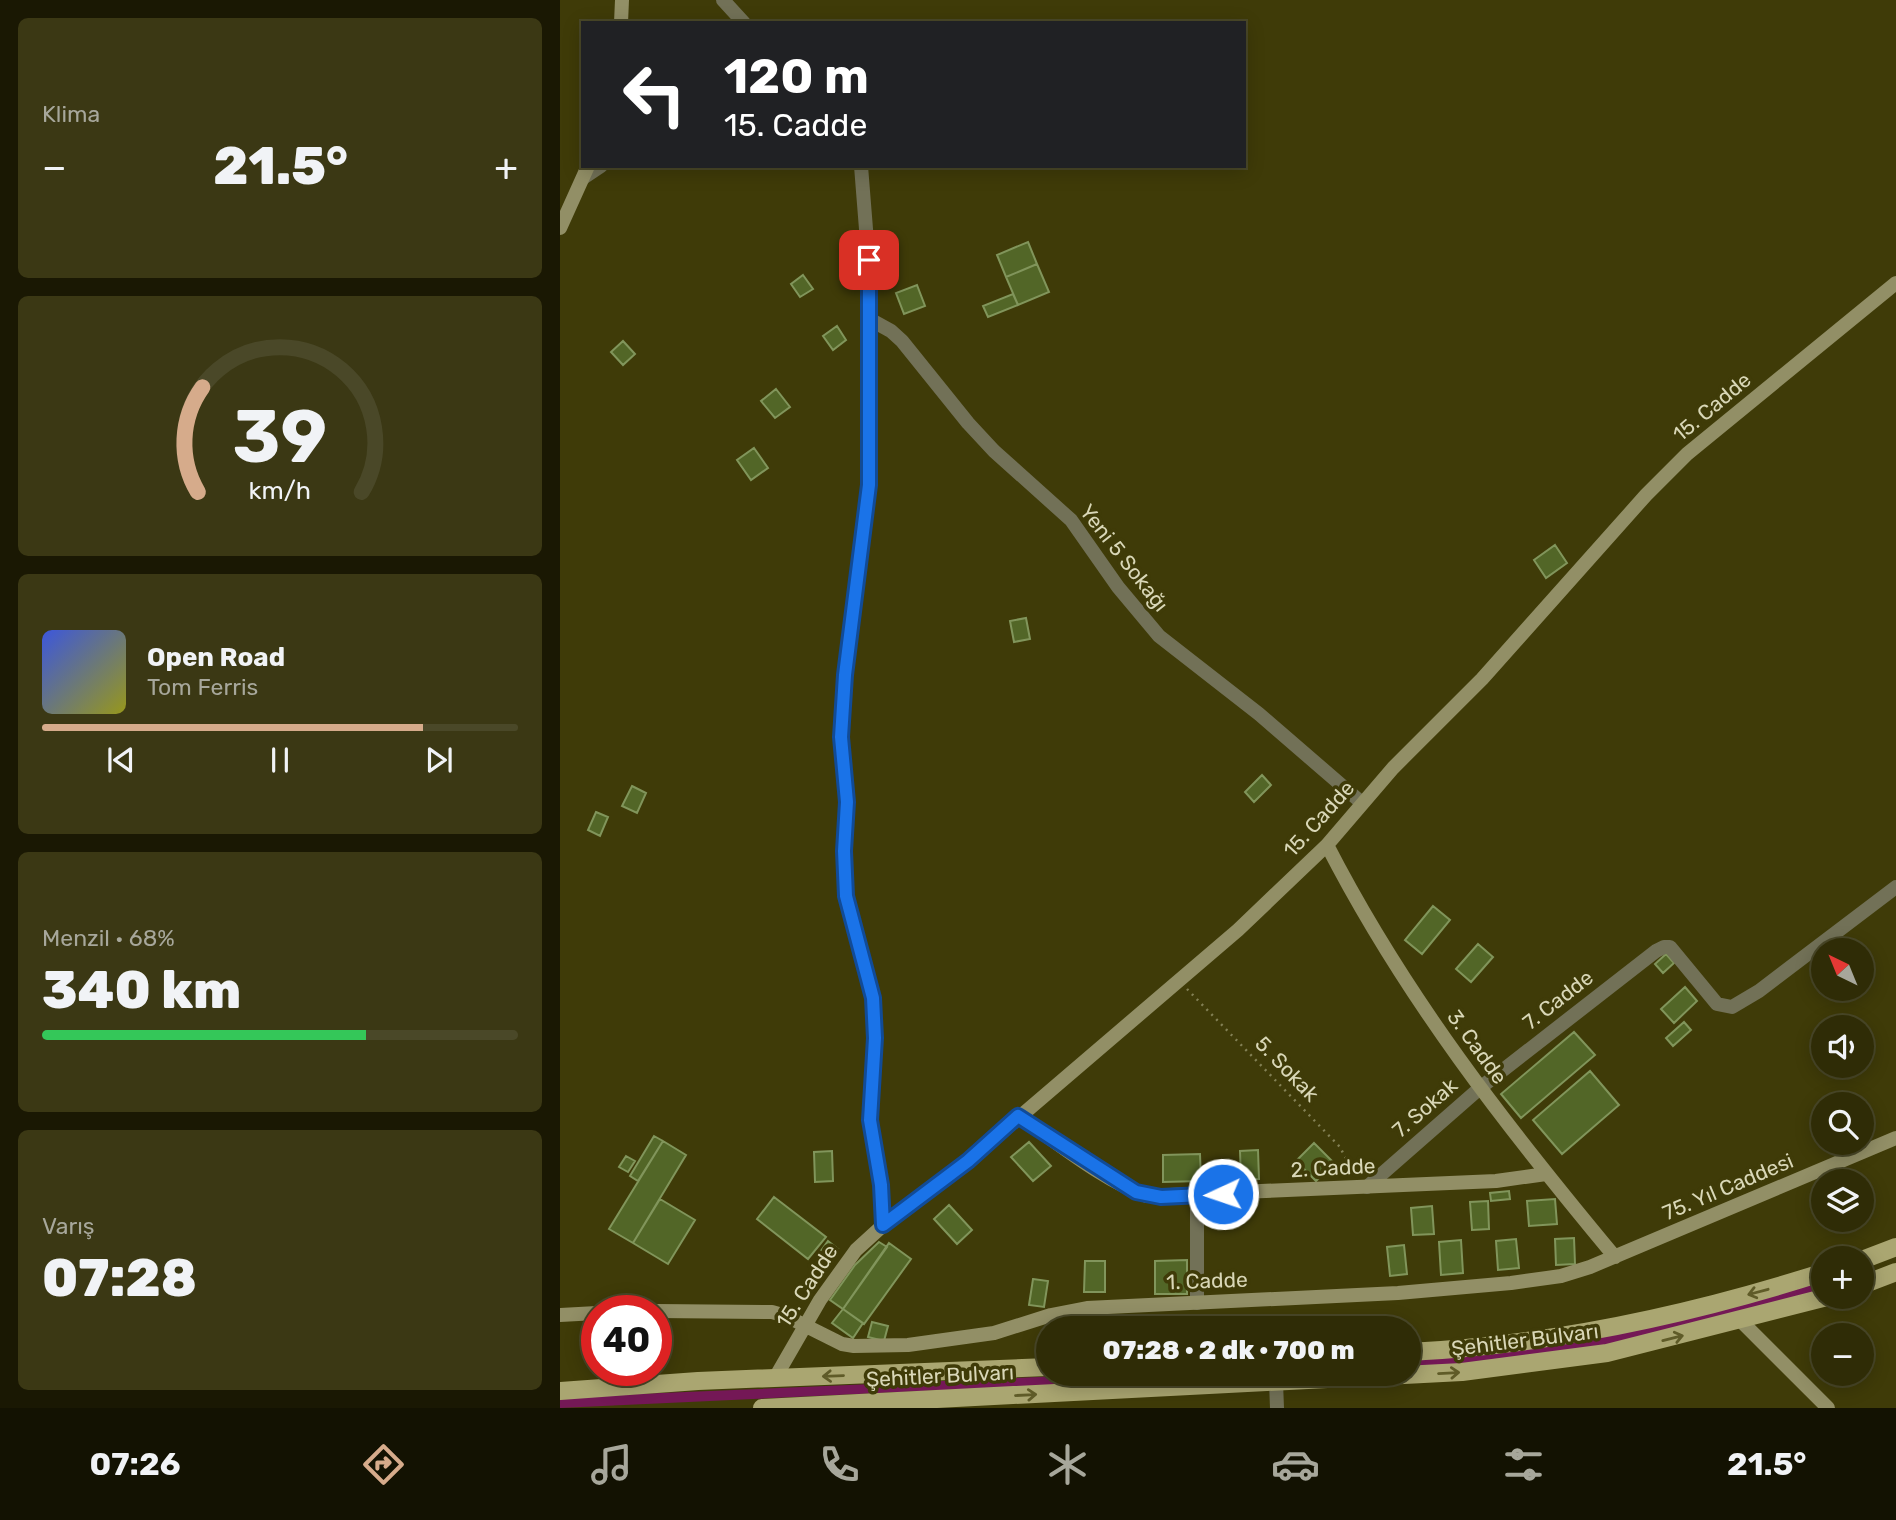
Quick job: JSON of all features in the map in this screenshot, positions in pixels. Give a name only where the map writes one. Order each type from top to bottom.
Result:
[{"type":"main road","points":[[1874,1255],[1896,1247]]},
{"type":"main road","points":[[1874,1280],[1896,1272]]},
{"type":"main road","name":"Şehitler Bulvarı","points":[[1421,1351],[1591,1330],[1718,1302],[1811,1276]]},
{"type":"main road","name":"Şehitler Bulvarı","points":[[1421,1374],[1574,1359],[1741,1321],[1811,1301]]},
{"type":"main road","name":"Şehitler Bulvarı","points":[[560,1391],[775,1378],[1036,1367]]},
{"type":"main road","name":"Şehitler Bulvarı","points":[[762,1408],[1197,1386]]},
{"type":"street","points":[[621,21],[622,0]]},
{"type":"street","points":[[723,0],[742,21]]},
{"type":"street","points":[[861,168],[871,320],[869,485],[845,675],[841,737],[847,802],[844,851],[846,896],[873,998],[875,1038],[870,1120],[881,1185],[883,1225]]},
{"type":"street","points":[[560,228],[585,172]]},
{"type":"street","name":"15. Cadde","points":[[775,1378],[844,1265],[883,1225],[968,1161],[1018,1116],[1180,982],[1327,845],[1362,803],[1482,679],[1646,495],[1687,454],[1896,283]]},
{"type":"street","name":"Yeni 5 Sokağı","points":[[871,320],[891,331],[902,341],[938,390],[985,442],[1071,520],[1118,587],[1158,636],[1259,714],[1362,803]]},
{"type":"street","name":"3. Cadde","points":[[1327,845],[1398,972],[1480,1088],[1546,1174],[1615,1257]]},
{"type":"street","name":"7. Cadde","points":[[1480,1088],[1664,947],[1670,947],[1680,957],[1717,1004],[1732,1007],[1759,991],[1896,887]]},
{"type":"street","name":"7. Sokak","points":[[1361,1187],[1480,1088]]},
{"type":"street","name":"2. Cadde","points":[[1018,1116],[1136,1192],[1147,1196],[1197,1196],[1496,1181],[1546,1174]]},
{"type":"street","name":"75. Yıl Caddesi","points":[[1615,1257],[1896,1138]]},
{"type":"street","points":[[1197,1196],[1197,1303]]},
{"type":"street","name":"1. Cadde","points":[[672,1311],[764,1311],[786,1316],[827,1338],[854,1346],[908,1345],[994,1334],[1051,1315],[1087,1308],[1356,1296],[1511,1283],[1577,1272],[1615,1257]]},
{"type":"street","points":[[560,1315],[581,1314]]},
{"type":"street","points":[[1741,1321],[1828,1408]]},
{"type":"street","points":[[1276,1386],[1277,1408]]},
{"type":"path","name":"5. Sokak","points":[[1180,982],[1340,1147],[1361,1187]]},
{"type":"shaded area","points":[[1811,1284],[1811,1293],[1662,1333],[1527,1358],[1421,1367],[1421,1358],[1568,1343]]},
{"type":"shaded area","points":[[1036,1377],[1036,1386],[560,1408],[560,1399]]},
{"type":"building","points":[[1028,242],[1037,264],[1006,277],[997,255]]},
{"type":"building","points":[[1037,264],[1049,292],[1018,305],[1006,277]]},
{"type":"building","points":[[803,275],[813,289],[800,297],[791,284]]},
{"type":"building","points":[[917,285],[925,306],[904,314],[896,293]]},
{"type":"building","points":[[1013,294],[1018,305],[988,317],[983,306]]},
{"type":"building","points":[[837,326],[846,340],[833,350],[823,336]]},
{"type":"building","points":[[623,341],[635,354],[623,365],[611,352]]},
{"type":"building","points":[[776,389],[790,407],[775,418],[761,401]]},
{"type":"building","points":[[754,448],[768,468],[751,480],[737,460]]},
{"type":"building","points":[[1555,545],[1567,563],[1546,578],[1534,560]]},
{"type":"building","points":[[1026,618],[1030,639],[1014,642],[1010,621]]},
{"type":"building","points":[[1262,775],[1271,785],[1254,802],[1245,792]]},
{"type":"building","points":[[632,786],[646,793],[637,813],[622,806]]},
{"type":"building","points":[[596,812],[608,817],[600,836],[588,830]]},
{"type":"building","points":[[1433,906],[1450,920],[1422,954],[1405,940]]},
{"type":"building","points":[[1478,944],[1493,957],[1471,982],[1456,969]]},
{"type":"building","points":[[1666,954],[1674,963],[1663,973],[1655,964]]},
{"type":"building","points":[[1685,987],[1697,1001],[1674,1023],[1661,1009]]},
{"type":"building","points":[[1684,1022],[1691,1030],[1673,1046],[1666,1038]]},
{"type":"building","points":[[1574,1032],[1595,1055],[1521,1118],[1501,1094]]},
{"type":"building","points":[[1590,1071],[1619,1105],[1562,1154],[1533,1120]]},
{"type":"building","points":[[654,1136],[663,1141],[638,1181],[630,1176]]},
{"type":"building","points":[[663,1141],[686,1155],[633,1243],[609,1229]]},
{"type":"building","points":[[1029,1142],[1051,1166],[1033,1181],[1011,1157]]},
{"type":"building","points":[[1314,1143],[1334,1163],[1316,1181],[1304,1169],[1300,1173],[1292,1165]]},
{"type":"building","points":[[1258,1150],[1259,1179],[1241,1180],[1240,1151]]},
{"type":"building","points":[[832,1151],[833,1181],[815,1182],[814,1152]]},
{"type":"building","points":[[1200,1154],[1201,1181],[1163,1182],[1163,1155]]},
{"type":"building","points":[[626,1156],[635,1161],[628,1172],[619,1167]]},
{"type":"building","points":[[1509,1191],[1510,1199],[1491,1201],[1490,1193]]},
{"type":"building","points":[[774,1197],[826,1237],[808,1259],[757,1219]]},
{"type":"building","points":[[660,1199],[695,1220],[668,1264],[633,1243]]},
{"type":"building","points":[[1555,1199],[1557,1224],[1529,1226],[1527,1201]]},
{"type":"building","points":[[1488,1201],[1489,1229],[1472,1230],[1470,1202]]},
{"type":"building","points":[[949,1205],[972,1230],[957,1244],[934,1219]]},
{"type":"building","points":[[1432,1206],[1434,1234],[1413,1235],[1411,1208]]},
{"type":"building","points":[[1574,1238],[1575,1264],[1556,1265],[1555,1239]]},
{"type":"building","points":[[1516,1239],[1519,1268],[1498,1270],[1496,1241]]},
{"type":"building","points":[[1461,1240],[1463,1273],[1441,1275],[1439,1242]]},
{"type":"building","points":[[828,1241],[838,1249],[828,1262],[818,1255]]},
{"type":"building","points":[[879,1242],[887,1247],[843,1309],[830,1300],[855,1265]]},
{"type":"building","points":[[889,1243],[911,1259],[864,1324],[843,1309]]},
{"type":"building","points":[[1404,1245],[1407,1274],[1390,1276],[1387,1247]]},
{"type":"building","points":[[1187,1260],[1187,1294],[1155,1294],[1155,1261]]},
{"type":"building","points":[[1085,1261],[1105,1261],[1105,1292],[1084,1292]]},
{"type":"building","points":[[1033,1279],[1048,1281],[1044,1307],[1029,1305]]},
{"type":"building","points":[[843,1309],[863,1323],[853,1338],[832,1323]]},
{"type":"building","points":[[872,1322],[888,1326],[884,1341],[868,1337]]},
{"type":"route","points":[[869,260],[869,485],[850,628],[841,737],[847,802],[844,851],[846,896],[873,998],[875,1038],[870,1120],[881,1185],[883,1225],[968,1161],[1018,1116],[1136,1192],[1161,1197],[1223,1194]]}]
